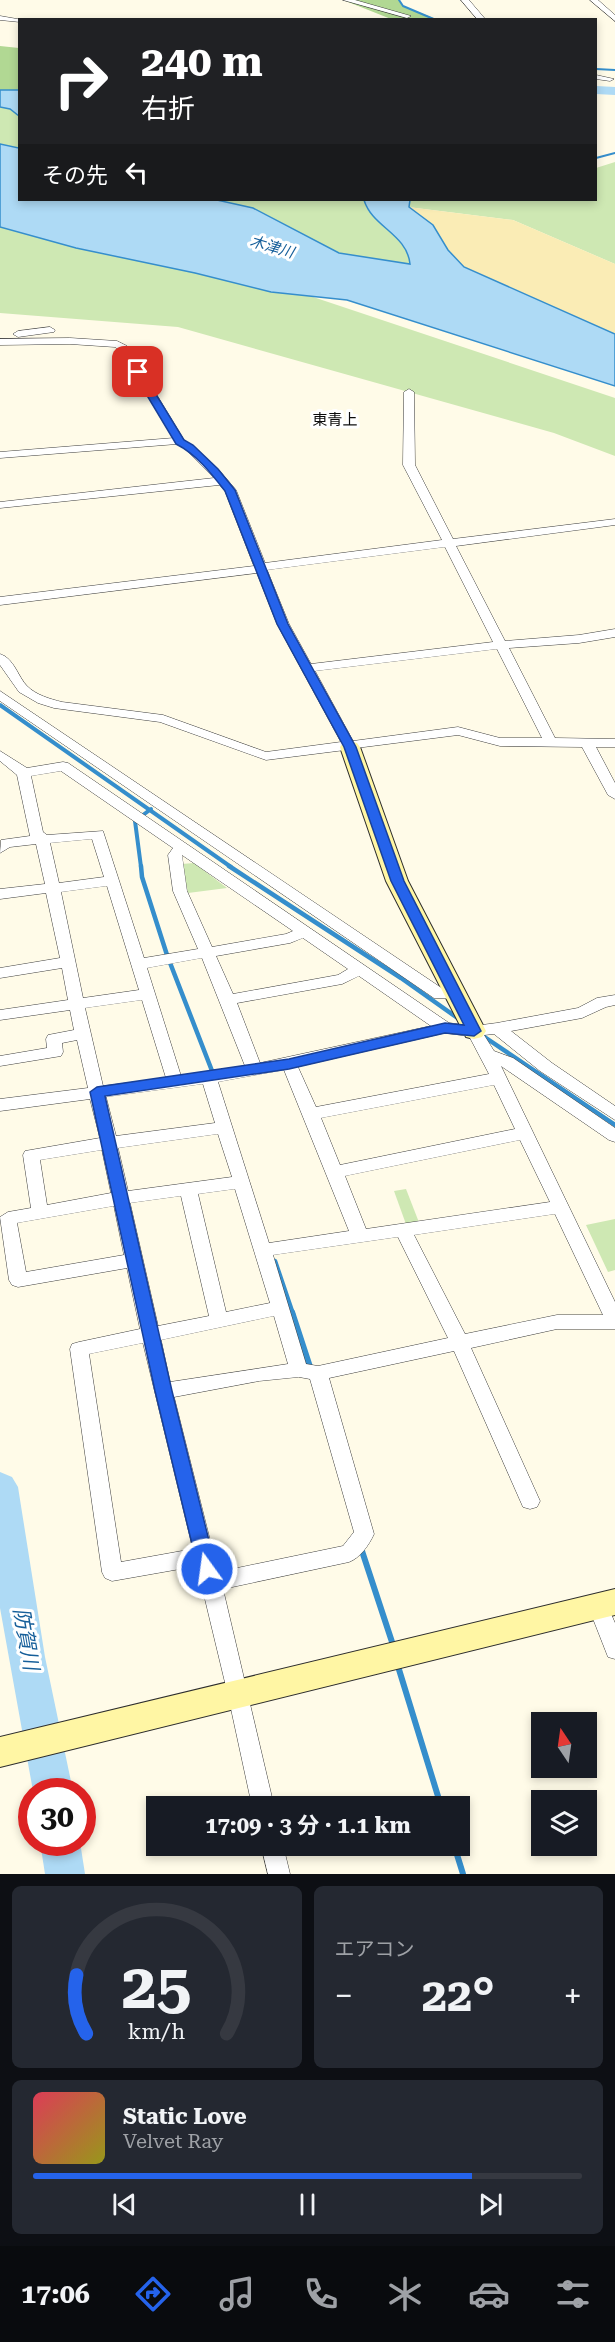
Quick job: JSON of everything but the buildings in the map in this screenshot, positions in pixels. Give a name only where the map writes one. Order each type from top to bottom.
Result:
[{"type":"street","points":[[347,0],[407,16]]},
{"type":"street","points":[[375,0],[412,18]]},
{"type":"street","points":[[465,0],[481,18]]},
{"type":"street","points":[[594,0],[615,19]]},
{"type":"street","points":[[397,3],[407,16]]},
{"type":"street","points":[[0,18],[18,20]]},
{"type":"street","points":[[597,76],[612,80]]},
{"type":"street","points":[[0,335],[50,330]]},
{"type":"street","points":[[0,342],[70,341],[117,344],[123,348],[179,441]]},
{"type":"street","points":[[409,392],[410,465],[550,741]]},
{"type":"street","points":[[0,455],[179,441],[189,447],[230,490],[283,624],[350,747],[397,881],[488,1055],[615,1322],[558,1322],[308,1372],[259,1374],[164,1391]]},
{"type":"street","points":[[0,505],[222,480]]},
{"type":"street","points":[[0,601],[54,596],[615,522]]},
{"type":"street","points":[[306,668],[502,645],[579,639],[615,633]]},
{"type":"street","points":[[0,658],[8,664],[16,681],[26,692],[48,702],[162,719],[237,748],[266,756],[350,747],[458,731],[500,742],[615,743]]},
{"type":"street","points":[[0,695],[439,994],[455,995]]},
{"type":"street","points":[[588,742],[588,748],[615,795]]},
{"type":"street","points":[[0,755],[24,773],[36,834],[43,839],[83,1034],[134,1260],[210,1583],[239,1695],[261,1796]]},
{"type":"street","points":[[24,773],[96,760]]},
{"type":"street","points":[[63,766],[445,1028]]},
{"type":"street","points":[[0,849],[6,843],[98,834],[175,1082]]},
{"type":"street","points":[[181,846],[175,855],[180,891],[228,1000],[255,1070]]},
{"type":"street","points":[[0,894],[112,881]]},
{"type":"street","points":[[140,964],[290,938],[304,931]]},
{"type":"street","points":[[0,973],[68,962]]},
{"type":"street","points":[[228,1000],[342,979],[360,969]]},
{"type":"street","points":[[0,1015],[148,994]]},
{"type":"street","points":[[0,1105],[215,1077],[289,1064],[445,1028],[474,1031],[582,1013],[602,1002],[615,1000]]},
{"type":"street","points":[[497,1028],[546,1067],[615,1114]]},
{"type":"street","points":[[0,1061],[55,1052],[54,1038],[83,1034]]},
{"type":"street","points":[[488,1055],[507,1062],[615,1136]]},
{"type":"street","points":[[289,1064],[360,1236]]},
{"type":"street","points":[[210,1583],[349,1553],[364,1534],[308,1372],[281,1308],[225,1126],[215,1077]]},
{"type":"street","points":[[311,1114],[499,1078]]},
{"type":"street","points":[[40,1212],[32,1155],[225,1126]]},
{"type":"street","points":[[334,1172],[525,1133]]},
{"type":"street","points":[[134,1260],[18,1280],[8,1218],[121,1198],[242,1182]]},
{"type":"street","points":[[188,1189],[219,1320]]},
{"type":"street","points":[[264,1250],[561,1207]]},
{"type":"street","points":[[403,1230],[459,1341],[530,1501]]},
{"type":"street","points":[[204,1556],[112,1572],[79,1349],[281,1308]]},
{"type":"street","points":[[13,1749],[607,1604],[615,1650]]},
{"type":"street","points":[[275,1856],[279,1874]]},
{"type":"green space","points":[[343,0],[399,0],[403,6],[433,18],[388,18]]},
{"type":"green space","points":[[0,46],[18,48],[18,90],[0,90]]},
{"type":"green space","points":[[0,107],[10,109],[18,115],[18,148],[0,144]]},
{"type":"green space","points":[[615,162],[615,264],[513,220],[408,207],[410,201],[597,201],[597,168]]},
{"type":"green space","points":[[222,201],[364,201],[367,209],[407,248],[410,264],[339,253],[253,208]]},
{"type":"green space","points":[[0,227],[119,232],[615,398],[615,456],[554,433],[178,327],[0,313]]},
{"type":"green space","points":[[194,863],[227,888],[188,893],[182,864]]},
{"type":"green space","points":[[406,1189],[420,1225],[407,1227],[394,1191]]},
{"type":"green space","points":[[615,1219],[615,1270],[608,1272],[586,1225]]},
{"type":"sand","points":[[408,207],[513,220],[615,264],[615,334],[464,267],[448,250],[433,225]]},
{"type":"water","points":[[0,90],[18,90],[18,115],[10,109],[0,107]]},
{"type":"water","name":"木津川","points":[[0,144],[18,148],[18,201],[222,201],[253,208],[339,253],[410,264],[403,245],[374,217],[364,201],[410,201],[409,207],[433,225],[448,250],[464,267],[615,334],[615,386],[347,300],[271,292],[195,273],[76,248],[0,227]]},
{"type":"waterway","points":[[399,0],[403,6],[431,18]]},
{"type":"waterway","points":[[597,69],[615,70]]},
{"type":"waterway","points":[[597,90],[615,91]]},
{"type":"waterway","points":[[597,158],[615,153]]},
{"type":"waterway","points":[[0,705],[150,810]]},
{"type":"waterway","points":[[141,867],[135,821],[150,810]]},
{"type":"waterway","points":[[150,810],[231,867]]},
{"type":"waterway","points":[[141,866],[142,877],[167,955],[214,1076]]},
{"type":"waterway","points":[[229,866],[401,978],[459,1019]]},
{"type":"waterway","points":[[483,1036],[615,1125]]},
{"type":"waterway","points":[[275,1261],[293,1314]]},
{"type":"waterway","points":[[292,1312],[311,1370]]},
{"type":"waterway","name":"防賀川","points":[[0,1487],[26,1657],[50,1778]]},
{"type":"waterway","points":[[361,1548],[394,1648]]},
{"type":"waterway","points":[[397,1663],[438,1796]]},
{"type":"waterway","name":"防賀川","points":[[62,1856],[65,1874]]},
{"type":"waterway","points":[[457,1856],[463,1874]]},
{"type":"district","name":"東青上","points":[[335,420]]},
{"type":"route","points":[[138,372],[179,441],[189,447],[214,471],[230,490],[283,624],[350,747],[397,881],[474,1031],[445,1028],[289,1064],[209,1078],[97,1092],[164,1391],[207,1569]]}]
